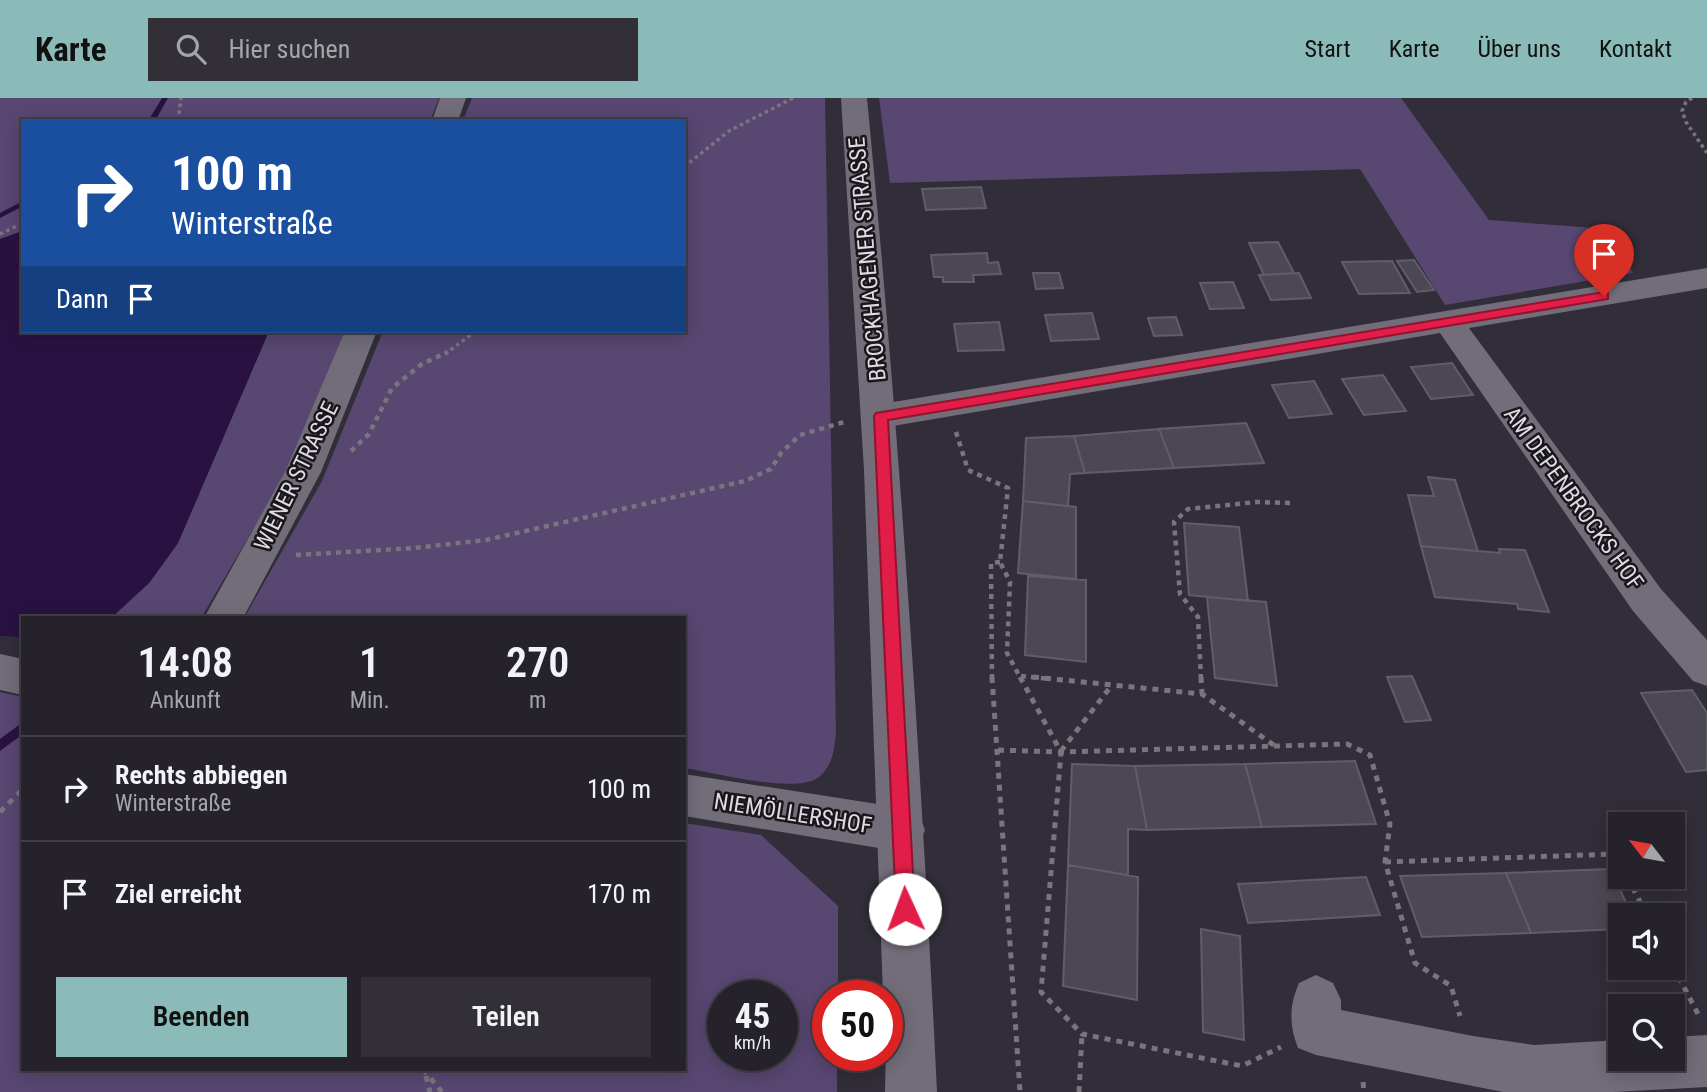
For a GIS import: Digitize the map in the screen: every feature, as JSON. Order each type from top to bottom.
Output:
[{"type":"street","points":[[446,119],[453,98]]},
{"type":"street","name":"BROCKHAGENER STRASSE","points":[[854,98],[881,416],[903,830],[911,1092]]},
{"type":"street","points":[[881,416],[1707,278]]},
{"type":"street","name":"AM DEPENBROCKS HOF","points":[[1448,322],[1647,600],[1707,668]]},
{"type":"street","name":"WIENER STRASSE","points":[[224,616],[303,472],[360,333]]},
{"type":"street","points":[[0,672],[21,677]]},
{"type":"street","name":"NIEMÖLLERSHOF","points":[[686,795],[903,830]]},
{"type":"street","points":[[1317,1015],[1473,1062],[1534,1071],[1704,1041]]},
{"type":"path","points":[[178,119],[181,98]]},
{"type":"path","points":[[686,165],[729,131],[793,98]]},
{"type":"path","points":[[1692,98],[1686,102],[1682,111],[1686,122],[1707,153]]},
{"type":"path","points":[[0,234],[21,224]]},
{"type":"path","points":[[303,472],[345,457],[369,434],[393,388],[422,364],[447,353],[473,333]]},
{"type":"path","points":[[948,405],[968,470],[1008,488],[1000,562],[1010,582],[1007,653],[1061,752]]},
{"type":"path","points":[[254,562],[306,554],[414,548],[486,540],[745,481],[771,469],[781,453],[800,435],[844,422],[881,416]]},
{"type":"path","points":[[1202,694],[1198,617],[1180,594],[1174,522],[1188,509],[1256,502],[1293,502]]},
{"type":"path","points":[[1000,562],[991,563],[990,651],[1020,1092]]},
{"type":"path","points":[[1020,676],[1202,694],[1275,747]]},
{"type":"path","points":[[1112,685],[1061,752],[1041,992],[1082,1034],[1242,1066],[1317,1015]]},
{"type":"path","points":[[998,750],[1061,752],[1346,744],[1370,755],[1390,824],[1385,862],[1415,963],[1451,986],[1473,1062]]},
{"type":"path","points":[[0,812],[21,791]]},
{"type":"path","points":[[1385,862],[1608,854]]},
{"type":"path","points":[[1679,980],[1704,1041]]},
{"type":"path","points":[[1079,1092],[1082,1034]]},
{"type":"path","points":[[424,1071],[430,1092]]},
{"type":"path","points":[[424,1071],[442,1092]]},
{"type":"shaded area","points":[[0,98],[439,98],[431,119],[21,119],[21,232],[0,239]]},
{"type":"shaded area","points":[[472,98],[825,98],[836,733],[830,762],[819,777],[808,782],[774,783],[686,768],[686,616],[245,616],[322,481],[382,333],[686,333],[686,119],[464,119]]},
{"type":"shaded area","points":[[879,98],[1401,98],[1489,220],[1608,229],[1633,273],[1445,305],[1360,169],[890,183]]},
{"type":"shaded area","points":[[21,232],[21,333],[268,333],[178,543],[149,583],[113,616],[21,616],[21,637],[0,636],[0,239]]},
{"type":"shaded area","points":[[268,333],[345,333],[286,473],[202,616],[113,616],[149,583],[178,543]]},
{"type":"shaded area","points":[[0,692],[21,697],[21,1071],[686,1071],[686,823],[761,835],[838,906],[838,980],[812,980],[812,1071],[837,1071],[837,1092],[0,1092]]},
{"type":"building","points":[[981,187],[986,208],[926,210],[922,189]]},
{"type":"building","points":[[1278,242],[1294,273],[1264,275],[1249,243]]},
{"type":"building","points":[[987,253],[988,263],[998,262],[1001,274],[973,275],[974,282],[943,282],[943,277],[934,277],[931,255]]},
{"type":"building","points":[[1414,260],[1434,290],[1417,292],[1397,261]]},
{"type":"building","points":[[1392,261],[1410,293],[1359,294],[1342,262]]},
{"type":"building","points":[[1033,273],[1059,273],[1063,288],[1036,289]]},
{"type":"building","points":[[1299,273],[1311,298],[1271,300],[1259,275]]},
{"type":"building","points":[[1233,282],[1244,308],[1210,309],[1200,283]]},
{"type":"building","points":[[1092,313],[1099,339],[1051,341],[1045,315]]},
{"type":"building","points":[[1176,317],[1182,335],[1154,336],[1148,318]]},
{"type":"building","points":[[999,322],[1004,350],[958,351],[954,324]]},
{"type":"building","points":[[1452,363],[1473,395],[1431,399],[1411,367]]},
{"type":"building","points":[[1383,375],[1406,411],[1364,415],[1342,379]]},
{"type":"building","points":[[1314,381],[1332,414],[1289,418],[1272,385]]},
{"type":"building","points":[[1246,423],[1264,463],[1174,468],[1159,429]]},
{"type":"building","points":[[1159,429],[1174,468],[1085,473],[1074,436]]},
{"type":"building","points":[[1074,436],[1085,473],[1070,474],[1068,506],[1023,501],[1026,438]]},
{"type":"building","points":[[1428,477],[1455,480],[1478,551],[1421,546],[1408,495],[1434,496]]},
{"type":"building","points":[[1023,501],[1076,507],[1076,579],[1018,573]]},
{"type":"building","points":[[1184,523],[1239,527],[1248,601],[1189,595]]},
{"type":"building","points":[[1421,546],[1500,553],[1499,549],[1525,550],[1549,612],[1518,609],[1517,604],[1435,597]]},
{"type":"building","points":[[1028,576],[1086,580],[1086,662],[1025,655]]},
{"type":"building","points":[[1207,597],[1266,602],[1277,686],[1215,678]]},
{"type":"building","points":[[1412,676],[1431,720],[1405,722],[1387,677]]},
{"type":"building","points":[[1692,690],[1707,713],[1707,770],[1686,772],[1641,693]]},
{"type":"building","points":[[1355,761],[1376,824],[1262,827],[1245,764]]},
{"type":"building","points":[[1072,764],[1135,766],[1147,830],[1128,829],[1128,875],[1068,865]]},
{"type":"building","points":[[1245,764],[1262,827],[1147,830],[1135,766]]},
{"type":"building","points":[[1068,865],[1138,877],[1137,1000],[1063,986]]},
{"type":"building","points":[[1608,869],[1608,889],[1620,889],[1626,903],[1608,903],[1608,930],[1531,933],[1506,873]]},
{"type":"building","points":[[1506,873],[1531,933],[1422,937],[1400,876]]},
{"type":"building","points":[[1366,877],[1380,915],[1248,923],[1238,884]]},
{"type":"building","points":[[1201,929],[1240,936],[1244,1040],[1203,1032]]},
{"type":"waterway","points":[[152,119],[165,98]]},
{"type":"waterway","points":[[0,216],[21,204]]},
{"type":"waterway","points":[[0,746],[21,729]]},
{"type":"route","points":[[905,909],[881,416],[1604,296]]}]
